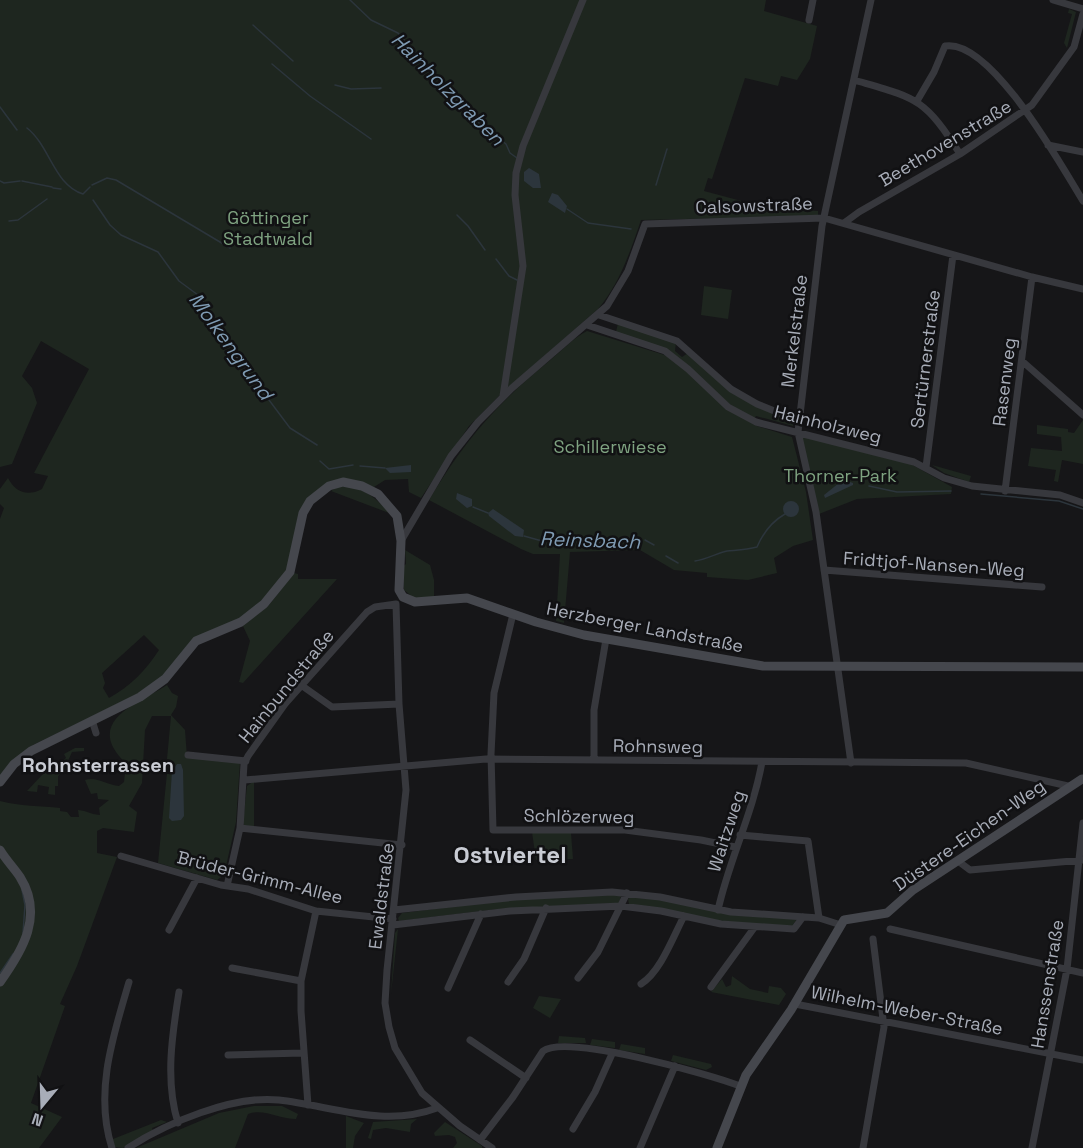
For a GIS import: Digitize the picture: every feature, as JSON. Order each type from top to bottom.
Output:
[{"type":"street","points":[[503,396],[523,266],[515,195],[516,172],[523,146],[583,0]]},
{"type":"street","points":[[809,20],[813,0]]},
{"type":"street","name":"Merkelstraße","points":[[851,763],[816,512],[798,432],[824,218],[871,0]]},
{"type":"street","points":[[1053,0],[1083,9]]},
{"type":"street","name":"Beethovenstraße","points":[[844,224],[859,212],[960,154],[1032,105],[1074,47],[1083,14]]},
{"type":"street","points":[[917,101],[934,72],[944,47],[951,45],[971,54],[993,70],[1025,111],[1083,201]]},
{"type":"street","points":[[1074,47],[1083,48]]},
{"type":"street","points":[[854,80],[902,94],[917,101],[938,120],[960,154]]},
{"type":"street","points":[[1048,145],[1083,152]]},
{"type":"street","name":"Calsowstraße","points":[[401,541],[412,519],[465,438],[503,396],[599,315],[626,275],[644,224],[824,218],[1032,277],[1083,289]]},
{"type":"street","name":"Sertürnerstraße","points":[[926,467],[953,255]]},
{"type":"street","name":"Rasenweg","points":[[1005,491],[1032,277]]},
{"type":"street","name":"Hainholzweg","points":[[599,315],[677,341],[731,389],[757,404],[799,421]]},
{"type":"street","name":"Hainholzweg","points":[[587,325],[665,351],[688,369],[728,407],[745,417],[926,467],[956,482],[1005,491],[1060,495],[1083,503]]},
{"type":"street","points":[[1022,362],[1083,415]]},
{"type":"street","points":[[0,782],[14,764],[31,751],[140,697],[165,679],[196,641],[241,622],[264,604],[290,572],[303,513],[310,501],[322,490],[343,482],[362,486],[386,500],[397,516],[401,541],[399,601]]},
{"type":"street","points":[[397,516],[412,519]]},
{"type":"street","name":"Fridtjof-Nansen-Weg","points":[[824,570],[1042,586]]},
{"type":"street","name":"Herzberger Landstraße","points":[[399,601],[467,598],[560,629],[753,665],[1083,667]]},
{"type":"street","name":"Hainbundstraße","points":[[227,886],[240,828],[246,761],[271,722],[367,612],[375,607],[399,601]]},
{"type":"street","name":"Ewaldstraße","points":[[399,601],[399,704],[406,790],[386,989],[388,1027],[395,1048],[412,1078],[437,1108],[492,1148]]},
{"type":"street","points":[[492,759],[494,693],[513,614]]},
{"type":"street","points":[[594,760],[594,710],[606,639]]},
{"type":"street","points":[[302,685],[332,707],[399,704]]},
{"type":"street","points":[[92,720],[96,733]]},
{"type":"street","points":[[188,755],[246,761]]},
{"type":"street","name":"Rohnsweg","points":[[245,780],[492,759],[966,763],[1068,786]]},
{"type":"street","name":"Schlözerweg","points":[[492,759],[493,830],[625,830],[735,847]]},
{"type":"street","name":"Waitzweg","points":[[718,910],[762,762]]},
{"type":"street","name":"Düstere-Eichen-Weg","points":[[841,925],[848,918],[889,912],[913,890],[1068,786],[1083,779]]},
{"type":"street","name":"Hanssenstraße","points":[[1032,1148],[1067,969],[1082,860],[1083,823]]},
{"type":"street","points":[[240,828],[402,845]]},
{"type":"street","points":[[740,835],[808,841],[819,918]]},
{"type":"street","points":[[0,850],[20,877],[31,909],[24,945],[0,982]]},
{"type":"street","name":"Brüder-Grimm-Allee","points":[[121,856],[227,886],[248,889],[316,911],[393,918],[546,908],[621,906],[754,928],[794,929],[803,917]]},
{"type":"street","points":[[958,861],[970,870],[1082,860]]},
{"type":"street","points":[[169,930],[197,878]]},
{"type":"street","points":[[578,978],[598,952],[627,893]]},
{"type":"street","name":"Brüder-Grimm-Allee","points":[[393,918],[516,897],[627,893],[763,916],[819,918],[841,925]]},
{"type":"street","points":[[508,982],[524,958],[546,908]]},
{"type":"street","points":[[308,1105],[303,1053],[301,981],[316,911]]},
{"type":"street","points":[[448,988],[481,914]]},
{"type":"street","points":[[641,984],[648,980],[684,916]]},
{"type":"street","points":[[717,1148],[740,1086],[795,1004],[841,925]]},
{"type":"street","points":[[711,987],[754,928]]},
{"type":"street","points":[[890,929],[1083,973]]},
{"type":"street","points":[[863,1148],[883,1021],[873,939]]},
{"type":"street","points":[[232,968],[301,981]]},
{"type":"street","points":[[111,1148],[105,1125],[105,1092],[114,1031],[129,982]]},
{"type":"street","points":[[178,1123],[172,1105],[170,1083],[179,992]]},
{"type":"street","name":"Wilhelm-Weber-Straße","points":[[795,1004],[1083,1060]]},
{"type":"street","points":[[470,1040],[526,1078]]},
{"type":"street","points":[[480,1140],[543,1051],[549,1047],[612,1054],[675,1066],[740,1086]]},
{"type":"street","points":[[228,1055],[303,1053]]},
{"type":"street","points":[[573,1130],[595,1092],[612,1054]]},
{"type":"street","points":[[640,1148],[675,1066]]},
{"type":"street","points":[[128,1148],[178,1123],[218,1108],[255,1100],[308,1105],[382,1118],[418,1115],[437,1108]]},
{"type":"green space","name":"Göttinger Stadtwald","points":[[0,0],[766,0],[764,11],[817,26],[810,59],[797,80],[781,76],[778,86],[745,78],[712,179],[708,178],[704,191],[764,207],[818,211],[818,216],[641,220],[618,278],[606,299],[598,309],[501,394],[469,426],[421,498],[409,492],[408,479],[385,480],[374,487],[350,480],[308,499],[287,572],[275,589],[245,617],[198,637],[165,677],[138,694],[33,745],[0,776],[0,519],[4,508],[0,504],[0,489],[8,478],[14,487],[22,492],[31,493],[42,489],[48,476],[34,473],[89,369],[41,341],[22,376],[32,388],[37,403],[12,464],[0,467]],"holes":[[[144,635],[159,650],[137,677],[109,698],[103,688],[105,683],[102,673]]]},
{"type":"green space","points":[[1069,9],[1076,12],[1067,48],[1064,43],[1072,14],[1068,13]]},
{"type":"green space","points":[[704,286],[732,290],[728,319],[701,315]]},
{"type":"green space","points":[[618,323],[676,342],[675,351],[682,357],[688,353],[716,379],[794,421],[793,426],[756,416],[754,419],[729,404],[680,359],[616,332]]},
{"type":"green space","name":"Schillerwiese","points":[[587,331],[671,357],[727,408],[757,426],[792,437],[806,492],[813,540],[793,546],[774,558],[777,573],[748,580],[707,577],[707,573],[674,570],[640,550],[570,552],[564,623],[556,621],[560,554],[533,554],[429,500],[468,442],[496,409],[567,345]]},
{"type":"green space","points":[[1083,420],[1083,464],[1062,460],[1058,482],[1054,481],[1056,470],[1028,466],[1031,448],[1062,451],[1061,437],[1037,434],[1037,425],[1068,429],[1068,432],[1074,433]]},
{"type":"green space","name":"Thorner-Park","points":[[804,437],[909,463],[952,487],[951,494],[857,499],[819,514],[802,439]]},
{"type":"green space","points":[[932,465],[971,476],[969,482],[944,473]]},
{"type":"green space","points":[[339,486],[361,490],[379,502],[389,513],[331,491]]},
{"type":"green space","points":[[405,550],[430,565],[434,580],[434,598],[414,598],[404,590],[402,567],[406,564]]},
{"type":"green space","points":[[294,573],[298,574],[298,579],[337,579],[243,683],[239,682],[250,641],[243,626],[269,605]]},
{"type":"green space","points":[[167,685],[172,693],[178,696],[176,707],[171,715],[185,730],[187,757],[240,762],[236,822],[224,875],[217,880],[158,863],[167,773],[172,761],[167,759],[171,716],[152,716],[145,730],[142,783],[129,806],[137,812],[134,832],[103,828],[97,831],[97,853],[117,857],[77,966],[60,1004],[65,1006],[31,1103],[62,1117],[39,1148],[0,1148],[0,801],[60,808],[60,811],[67,812],[71,817],[79,817],[78,810],[100,815],[99,808],[109,800],[98,799],[97,793],[91,794],[85,780],[93,779],[119,786],[124,782],[126,764],[112,745],[110,734],[112,725],[127,709]]},
{"type":"green space","points":[[75,748],[84,748],[84,751],[72,752],[68,761],[64,761],[65,771],[58,776],[55,795],[48,794],[49,787],[38,785],[37,792],[27,791],[42,775],[66,758],[64,754]]},
{"type":"green space","points":[[254,781],[254,828],[244,825],[243,822],[247,786]]},
{"type":"green space","points":[[532,832],[571,833],[573,859],[536,860]]},
{"type":"green space","points":[[616,894],[621,896],[619,903],[498,909],[399,921],[398,918],[402,913],[514,899]]},
{"type":"green space","points":[[632,896],[733,915],[797,919],[792,926],[739,924],[629,904],[628,899]]},
{"type":"green space","points":[[398,929],[391,994],[395,933]]},
{"type":"green space","points":[[732,976],[750,989],[768,993],[769,986],[781,988],[786,994],[779,1005],[711,992],[722,979],[726,987],[731,985]]},
{"type":"green space","points":[[539,996],[561,999],[550,1018],[533,1008]]},
{"type":"green space","points":[[559,1036],[585,1038],[586,1043],[558,1043]]},
{"type":"green space","points":[[592,1039],[615,1042],[615,1048],[590,1045]]},
{"type":"green space","points":[[621,1044],[645,1048],[645,1054],[619,1050]]},
{"type":"green space","points":[[673,1055],[711,1064],[712,1067],[706,1070],[671,1061]]},
{"type":"green space","points":[[254,1106],[282,1106],[298,1114],[296,1119],[290,1119],[260,1112],[248,1114],[235,1148],[136,1148],[219,1113]]},
{"type":"green space","points":[[346,1116],[364,1123],[355,1136],[353,1148],[346,1148]]},
{"type":"green space","points":[[417,1119],[411,1124],[410,1132],[386,1128],[373,1130],[371,1139],[368,1138],[373,1122]]},
{"type":"green space","points":[[161,1120],[167,1122],[152,1128],[153,1131],[123,1148],[114,1147],[113,1139]]},
{"type":"green space","points":[[445,1122],[482,1148],[453,1148],[457,1143],[455,1137],[435,1136],[434,1133]]},
{"type":"shaded area","points":[[529,168],[539,174],[541,188],[533,188],[524,181],[524,172]]},
{"type":"shaded area","points":[[552,193],[558,195],[567,206],[565,213],[548,202]]},
{"type":"shaded area","points":[[411,465],[411,472],[390,473],[385,468]]},
{"type":"shaded area","points":[[847,481],[853,485],[825,498],[824,495],[839,483]]},
{"type":"shaded area","points":[[457,493],[472,499],[472,506],[467,508],[456,499]]},
{"type":"shaded area","points":[[791,501],[797,503],[799,509],[797,515],[791,517],[785,515],[783,509],[785,503]]},
{"type":"shaded area","points":[[493,509],[524,530],[523,537],[515,536],[489,516],[488,513]]},
{"type":"shaded area","points":[[177,764],[181,764],[183,770],[184,816],[181,820],[172,821],[169,818],[172,771]]},
{"type":"waterway","name":"Hainholzgraben","points":[[350,0],[371,20],[398,33],[475,120],[506,144],[510,153],[517,158]]},
{"type":"waterway","points":[[253,25],[293,61]]},
{"type":"waterway","points":[[272,64],[310,96],[371,139]]},
{"type":"waterway","points":[[335,85],[351,89],[381,88]]},
{"type":"waterway","points":[[0,107],[17,130]]},
{"type":"waterway","points":[[27,128],[35,136],[65,182],[83,194],[90,187]]},
{"type":"waterway","points":[[656,185],[667,149]]},
{"type":"waterway","points":[[92,185],[107,178],[116,180],[230,248]]},
{"type":"waterway","name":"Molkengrund","points":[[0,181],[4,183],[20,181]]},
{"type":"waterway","name":"Molkengrund","points":[[22,181],[52,187]]},
{"type":"waterway","name":"Molkengrund","points":[[53,188],[61,189]]},
{"type":"waterway","points":[[9,221],[18,220],[47,199]]},
{"type":"waterway","name":"Molkengrund","points":[[93,200],[110,225],[121,235],[158,252],[179,281],[198,295],[209,310],[218,332],[290,428],[317,445]]},
{"type":"waterway","name":"Hainholzgraben","points":[[567,209],[588,223],[631,229]]},
{"type":"waterway","points":[[457,215],[485,250]]},
{"type":"waterway","points":[[496,259],[509,276],[517,280]]},
{"type":"waterway","name":"Reinsbach","points":[[320,461],[329,469],[353,465]]},
{"type":"waterway","name":"Reinsbach","points":[[360,466],[385,468]]},
{"type":"waterway","name":"Reinsbach","points":[[869,486],[897,492],[951,491]]},
{"type":"waterway","name":"Reinsbach","points":[[981,494],[1059,501],[1083,509]]},
{"type":"waterway","name":"Reinsbach","points":[[473,507],[488,513]]},
{"type":"waterway","name":"Reinsbach","points":[[695,561],[727,551],[757,547],[768,528],[785,514]]},
{"type":"waterway","name":"Reinsbach","points":[[524,536],[542,541],[570,541]]},
{"type":"waterway","name":"Reinsbach","points":[[622,539],[635,538]]},
{"type":"waterway","name":"Reinsbach","points":[[645,540],[654,545]]},
{"type":"waterway","name":"Reinsbach","points":[[592,543],[614,542]]},
{"type":"waterway","name":"Reinsbach","points":[[666,556],[678,563]]},
{"type":"waterway","points":[[22,890],[25,905],[23,933]]},
{"type":"waterway","points":[[0,973],[13,954]]},
{"type":"district","name":"Rohnsterrassen","points":[[98,765]]},
{"type":"district","name":"Ostviertel","points":[[510,854]]}]
